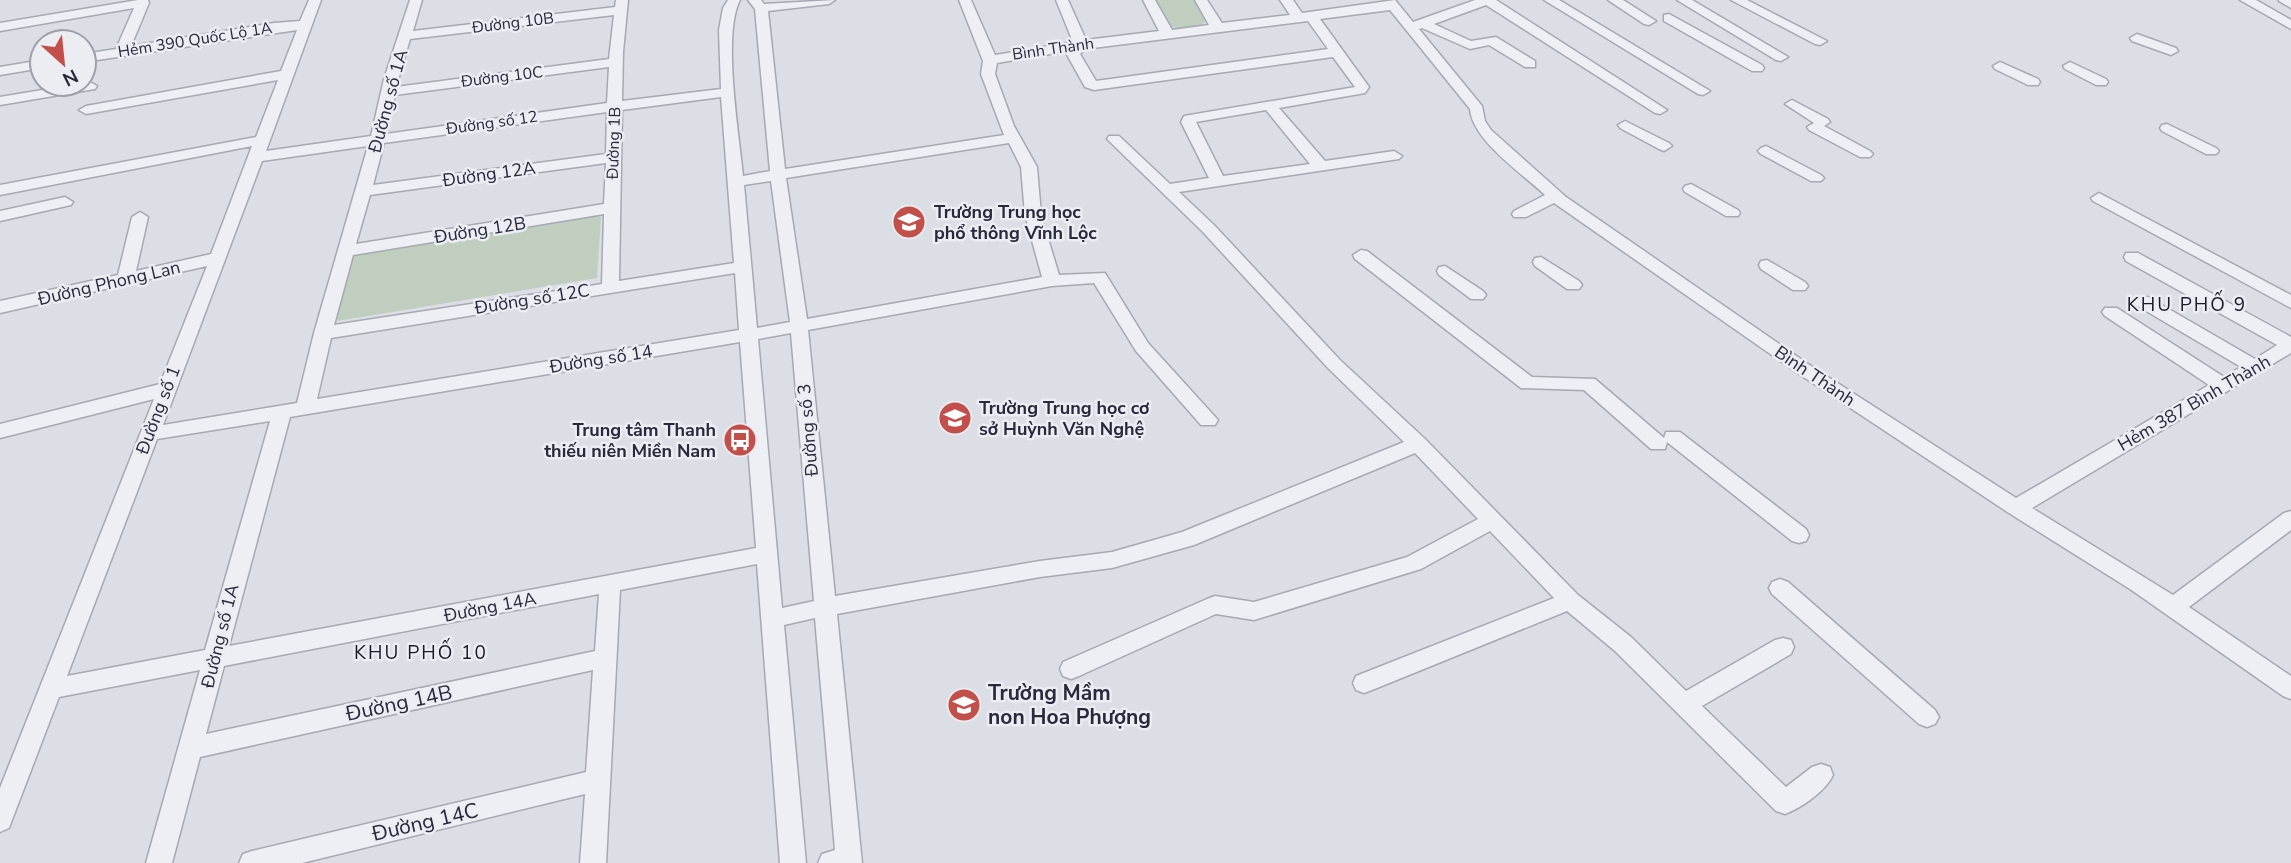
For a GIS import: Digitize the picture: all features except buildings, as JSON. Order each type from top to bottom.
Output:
[{"type":"street","name":"Đường số 1","points":[[0,820],[315,0]]},
{"type":"street","name":"Đường số 1A","points":[[306,406],[323,333],[379,138],[390,85],[416,0]]},
{"type":"street","points":[[734,0],[729,6],[726,30],[728,92],[738,181],[742,267],[793,863]]},
{"type":"street","points":[[758,4],[829,0]]},
{"type":"street","points":[[965,0],[990,61]]},
{"type":"street","points":[[1062,0],[1081,45],[1073,53],[1090,84],[1100,87],[1336,52]]},
{"type":"street","points":[[1149,0],[1167,33]]},
{"type":"street","points":[[1201,0],[1217,27]]},
{"type":"street","points":[[1218,181],[1188,122],[1189,119],[1360,90],[1362,87],[1336,52],[1286,0]]},
{"type":"street","points":[[1416,25],[1487,0],[1660,110]]},
{"type":"street","points":[[1550,0],[1703,91]]},
{"type":"street","points":[[1614,0],[1649,21]]},
{"type":"street","points":[[1683,0],[1781,57]]},
{"type":"street","points":[[1737,0],[1820,41]]},
{"type":"street","points":[[2246,0],[2291,25]]},
{"type":"street","points":[[0,27],[144,1]]},
{"type":"street","points":[[122,51],[144,1]]},
{"type":"street","name":"Bình Thành","points":[[1052,281],[1033,215],[1029,167],[988,74],[990,61],[1010,55],[1304,17],[1390,3],[1416,25],[1477,109],[1478,121],[1486,133],[1555,196],[1805,370],[2015,508],[2174,607],[2291,689]]},
{"type":"street","name":"Đường số 3","points":[[758,4],[799,326],[825,607],[843,861]]},
{"type":"street","name":"Đường 10B","points":[[405,36],[621,5]]},
{"type":"street","name":"Đường 1B","points":[[610,286],[621,5]]},
{"type":"street","points":[[1669,18],[1757,68]]},
{"type":"street","name":"Hẻm 390 Quốc Lộ 1A","points":[[98,55],[274,27],[306,25]]},
{"type":"street","points":[[1416,25],[1470,45],[1491,40],[1530,64]]},
{"type":"street","points":[[2137,38],[2171,51]]},
{"type":"street","name":"Đường 10C","points":[[390,85],[617,57]]},
{"type":"street","points":[[0,71],[28,66]]},
{"type":"street","points":[[2000,66],[2033,82]]},
{"type":"street","points":[[2070,66],[2101,82]]},
{"type":"street","points":[[86,110],[193,93],[287,74]]},
{"type":"street","name":"Đường số 12","points":[[0,190],[260,148],[379,138],[728,92]]},
{"type":"street","points":[[0,101],[28,96]]},
{"type":"street","points":[[1792,104],[1819,125],[1865,153]]},
{"type":"street","points":[[1270,106],[1321,167]]},
{"type":"street","points":[[1625,125],[1664,146]]},
{"type":"street","points":[[2167,128],[2211,151]]},
{"type":"street","points":[[738,181],[1014,138]]},
{"type":"street","points":[[1114,139],[1251,273],[1334,364],[1418,444],[1570,601],[1623,644],[1786,803],[1821,775]]},
{"type":"street","points":[[196,161],[260,148]]},
{"type":"street","points":[[1766,151],[1816,178]]},
{"type":"street","points":[[1166,189],[1394,156]]},
{"type":"street","name":"Đường 12A","points":[[364,191],[614,157]]},
{"type":"street","points":[[31,210],[37,183]]},
{"type":"street","points":[[1691,189],[1732,214]]},
{"type":"street","points":[[1520,214],[1555,196]]},
{"type":"street","points":[[2099,198],[2291,302]]},
{"type":"street","points":[[0,216],[65,202]]},
{"type":"street","name":"Đường 12B","points":[[347,251],[612,208]]},
{"type":"street","points":[[126,279],[140,217]]},
{"type":"street","points":[[1361,256],[1528,383],[1588,384],[1799,535]]},
{"type":"street","name":"Hẻm 387 Bình Thành","points":[[2015,508],[2288,347],[2287,343],[2132,257]]},
{"type":"street","name":"Đường Phong Lan","points":[[0,307],[218,258]]},
{"type":"street","points":[[1541,262],[1573,285]]},
{"type":"street","points":[[1767,265],[1799,286]]},
{"type":"street","name":"Đường số 12C","points":[[323,333],[742,267]]},
{"type":"street","points":[[1445,271],[1476,295]]},
{"type":"street","name":"Đường số 14","points":[[149,434],[748,335],[1052,281],[1099,277],[1143,349],[1208,420]]},
{"type":"street","points":[[2143,301],[2255,367]]},
{"type":"street","points":[[2111,312],[2223,385]]},
{"type":"street","points":[[0,430],[166,389]]},
{"type":"street","name":"Đường số 1A","points":[[159,863],[193,748],[212,659],[284,410]]},
{"type":"street","points":[[772,619],[1040,569],[1112,560],[1188,539],[1418,444]]},
{"type":"street","points":[[2174,607],[2291,519]]},
{"type":"street","points":[[1071,669],[1215,605],[1254,611],[1414,563],[1493,520]]},
{"type":"street","name":"Đường 14A","points":[[50,689],[767,554]]},
{"type":"street","points":[[593,863],[610,584]]},
{"type":"street","points":[[1780,588],[1927,717]]},
{"type":"street","points":[[1364,684],[1570,601]]},
{"type":"street","points":[[1684,704],[1783,647]]},
{"type":"street","name":"Đường 14B","points":[[193,748],[606,658]]},
{"type":"street","name":"Đường 14C","points":[[252,863],[598,780]]},
{"type":"green space","points":[[1154,0],[1194,0],[1206,21],[1188,28],[1169,26]]},
{"type":"green space","points":[[595,215],[601,217],[597,278],[338,321],[351,256],[363,251]]},
{"type":"place","name":"Trường Trung học phổ thông Vĩnh Lộc","points":[[909,222]]},
{"type":"place","name":"Trường Trung học cơ sở Huỳnh Văn Nghệ","points":[[955,418]]},
{"type":"place","name":"Trung tâm Thanh thiếu niên Miền Nam","points":[[740,440]]},
{"type":"place","name":"Trường Mầm non Hoa Phượng","points":[[964,705]]},
{"type":"district","name":"KHU PHỐ 9","points":[[2187,305]]},
{"type":"district","name":"KHU PHỐ 10","points":[[421,653]]}]
